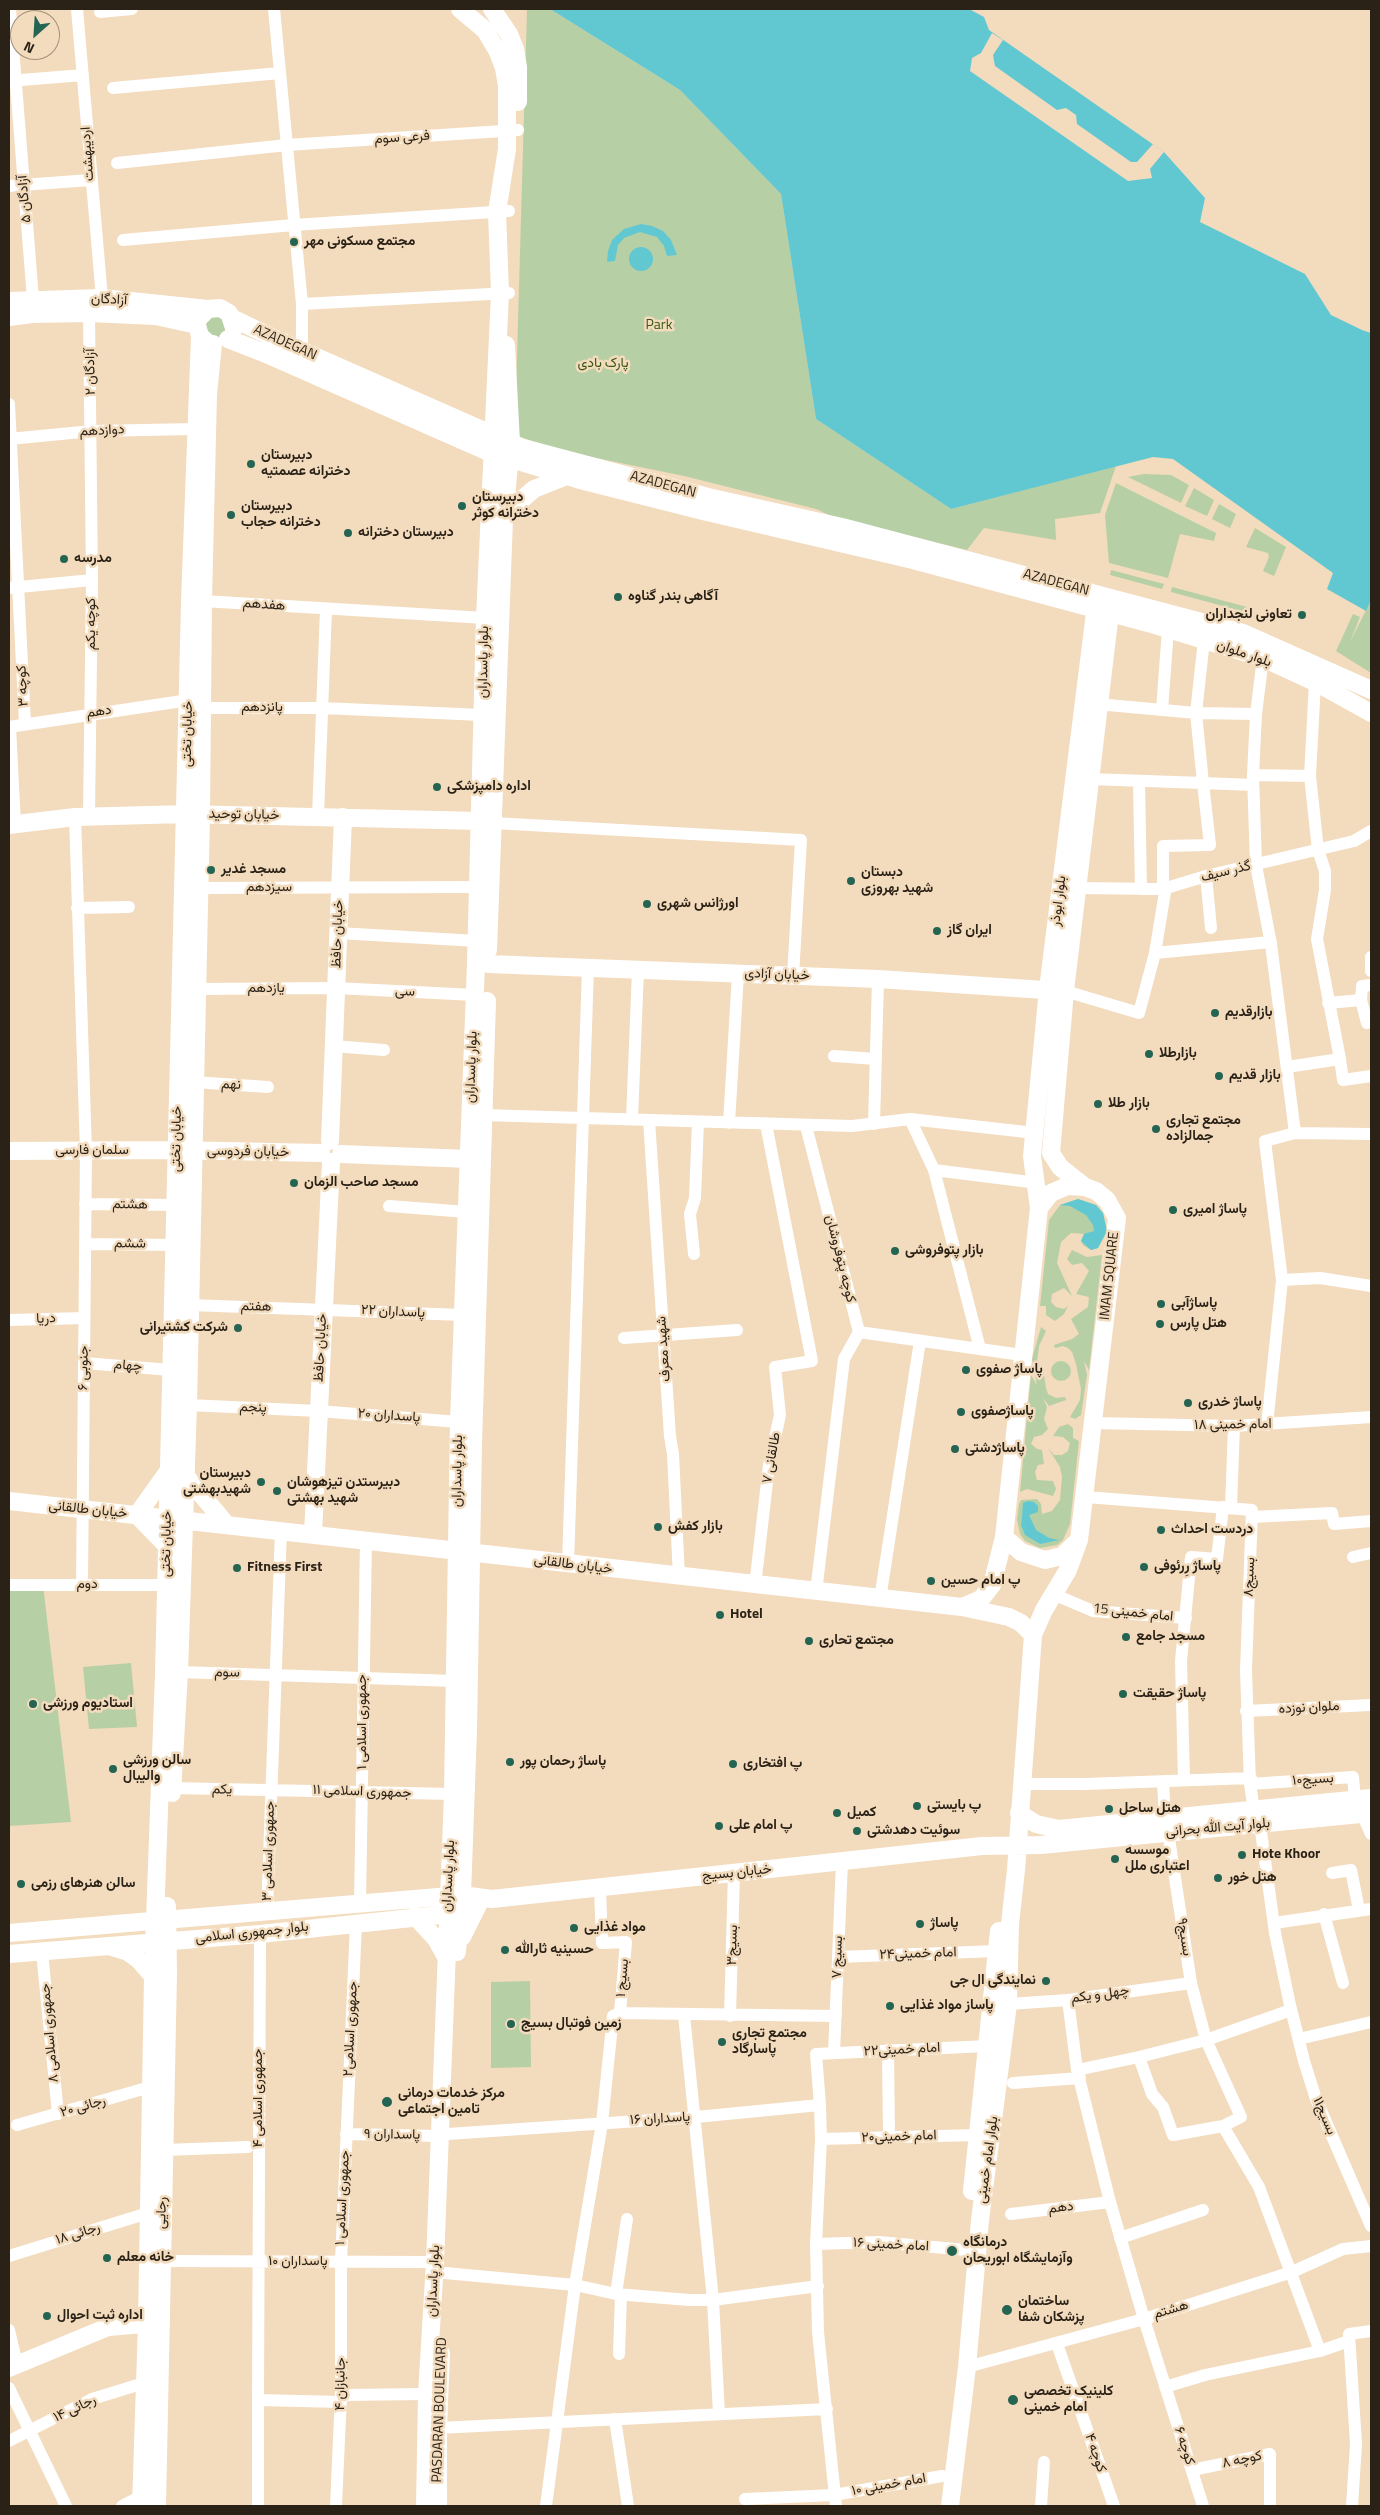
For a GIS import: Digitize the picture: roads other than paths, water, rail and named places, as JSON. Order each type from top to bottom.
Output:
[{"type":"main road","points":[[460,9],[485,30],[498,52],[507,86],[507,148],[503,212],[504,293]]},
{"type":"main road","points":[[492,9],[509,34],[518,67],[518,130],[503,212]]},
{"type":"main road","name":"بلوار پاسداران","points":[[455,1895],[452,1794],[456,1681],[465,1553],[459,1422],[469,1359],[463,1315],[478,887],[486,822],[494,595],[492,444],[504,293]]},
{"type":"main road","name":"بلوار پاسداران","points":[[425,2506],[427,2394],[440,2268],[443,2135],[455,1895],[469,1359],[483,1114],[488,964],[482,714],[485,618],[494,595],[511,451],[504,293]]},
{"type":"main road","name":"آزادگان","points":[[9,301],[102,298],[208,309],[220,308],[232,318]]},
{"type":"main road","points":[[208,309],[202,313],[210,336],[234,329],[232,318]]},
{"type":"main road","name":"آزادگان","points":[[9,317],[32,314],[89,313],[156,316],[210,336]]},
{"type":"main road","name":"AZADEGAN","points":[[232,318],[302,351],[432,407],[492,444]]},
{"type":"main road","name":"AZADEGAN","points":[[210,336],[264,353],[511,451],[567,476],[703,511],[1103,604]]},
{"type":"main road","name":"خیابان تختی","points":[[176,1474],[188,1405],[190,1305],[184,1150],[196,704],[195,429],[210,336]]},
{"type":"main road","name":"خیابان تختی","points":[[196,704],[203,601],[210,336]]},
{"type":"main road","name":"AZADEGAN","points":[[511,451],[842,527],[1103,604]]},
{"type":"main road","points":[[504,519],[518,502],[534,489],[567,476]]},
{"type":"main road","name":"بلوار ملوان","points":[[1103,604],[1168,629],[1263,658],[1315,682],[1371,713]]},
{"type":"main road","name":"بلوار ملوان","points":[[1103,604],[1257,638],[1371,690]]},
{"type":"main road","name":"بلوار ابوذر","points":[[1051,1153],[1065,991],[1097,704],[1103,604]]},
{"type":"main road","name":"بلوار ابوذر","points":[[1040,1208],[1038,1183],[1032,1156],[1048,989],[1103,604]]},
{"type":"main road","name":"خیابان تختی","points":[[162,1896],[172,1788],[179,1672],[175,1519],[176,1474],[171,1370],[175,1205],[194,1082],[199,888],[194,814]]},
{"type":"main road","name":"خیابان توحید","points":[[12,825],[82,817],[194,814],[486,822]]},
{"type":"main road","name":"خیابان حافظ","points":[[313,1534],[331,1153],[343,817]]},
{"type":"main road","name":"خیابان آزادی","points":[[488,964],[878,979],[1065,991]]},
{"type":"main road","name":"سلمان فارسی","points":[[9,1152],[184,1150]]},
{"type":"main road","name":"خیابان فردوسی","points":[[184,1150],[331,1153],[469,1159]]},
{"type":"main road","points":[[1032,1156],[1036,1160],[1043,1162],[1048,1159],[1051,1153]]},
{"type":"main road","points":[[1051,1153],[1060,1167],[1085,1187]]},
{"type":"main road","points":[[962,1608],[981,1599],[992,1585],[1004,1537],[1022,1354],[1040,1208],[1046,1198],[1060,1187],[1085,1187]]},
{"type":"main road","name":"IMAM SQUARE","points":[[1033,1635],[1052,1594],[1068,1570],[1079,1540],[1086,1497],[1117,1218],[1107,1200],[1096,1191],[1085,1187]]},
{"type":"main road","points":[[167,1546],[137,1515],[176,1474],[226,1524]]},
{"type":"main road","name":"خیابان طالقانی","points":[[9,1501],[281,1530],[680,1578],[962,1608],[1008,1617],[1021,1624],[1033,1635]]},
{"type":"main road","name":"خیابان تختی","points":[[161,1920],[167,1546],[175,1519]]},
{"type":"main road","points":[[1004,1537],[1021,1552],[1045,1560],[1062,1556],[1079,1540]]},
{"type":"main road","name":"بلوار امام خمینی","points":[[950,2506],[967,2366],[998,2024],[997,1951],[1011,1846],[1019,1813],[1033,1635]]},
{"type":"main road","name":"بلوار آیت الله بحرانی","points":[[982,1846],[1041,1845],[1102,1832],[1365,1806]]},
{"type":"main road","points":[[982,1846],[1006,1831],[1019,1813]]},
{"type":"main road","name":"بلوار آیت الله بحرانی","points":[[1019,1813],[1036,1824],[1059,1829],[1102,1832]]},
{"type":"main road","points":[[1016,1870],[1025,1853],[1041,1845]]},
{"type":"main road","name":"خیابان بسیج","points":[[485,1902],[600,1887],[982,1846]]},
{"type":"main road","name":"بلوار امام خمینی","points":[[939,2506],[988,2046],[1008,2004],[1010,1924],[1016,1870],[1011,1846]]},
{"type":"main road","name":"بلوار جمهوری اسلامی","points":[[9,1932],[455,1895],[485,1902]]},
{"type":"main road","points":[[133,1923],[148,1912],[162,1896],[186,1918]]},
{"type":"main road","points":[[415,1916],[452,1956],[465,1928],[485,1902]]},
{"type":"main road","name":"بلوار جمهوری اسلامی","points":[[9,1954],[260,1934],[454,1913],[485,1902]]},
{"type":"main road","name":"رجایی","points":[[141,2501],[144,2383],[161,2261],[164,2150],[160,1975],[161,1920]]},
{"type":"main road","points":[[112,1947],[134,1956],[160,1975],[175,1952],[187,1940]]},
{"type":"main road","name":"رجایی","points":[[157,2506],[153,2323],[148,2213],[150,2088],[160,1975]]},
{"type":"main road","name":"PASDARAN BOULEVARD","points":[[438,2506],[440,2268]]},
{"type":"main road","points":[[13,2366],[108,2327],[153,2323]]},
{"type":"street","name":"آزادگان ۵","points":[[10,9],[12,80],[24,185],[33,299]]},
{"type":"street","name":"اردیبهشت","points":[[78,9],[90,180],[102,298]]},
{"type":"street","points":[[100,12],[132,9]]},
{"type":"street","points":[[274,9],[302,304],[302,351]]},
{"type":"street","points":[[113,88],[280,73]]},
{"type":"street","points":[[12,80],[82,75]]},
{"type":"street","name":"فرعی سوم","points":[[117,162],[286,145],[518,130]]},
{"type":"street","points":[[9,186],[90,180]]},
{"type":"street","points":[[122,240],[294,225],[503,212]]},
{"type":"street","points":[[302,304],[504,293]]},
{"type":"street","name":"آزادگان ۲","points":[[89,313],[92,431]]},
{"type":"street","name":"کوچه ۳","points":[[9,404],[13,587],[25,724]]},
{"type":"street","name":"دوازدهم","points":[[10,438],[92,431],[195,429]]},
{"type":"street","name":"کوچه یکم","points":[[77,908],[82,817],[92,713],[92,431]]},
{"type":"street","points":[[13,587],[92,580]]},
{"type":"street","name":"هفدهم","points":[[203,601],[485,618]]},
{"type":"street","points":[[318,816],[326,609]]},
{"type":"street","points":[[1162,710],[1168,629]]},
{"type":"street","points":[[1065,991],[1139,1013],[1155,953],[1165,892],[1163,889],[1163,846],[1210,845],[1196,713],[1204,640]]},
{"type":"street","points":[[1263,658],[1256,714],[1253,780],[1256,864],[1270,942],[1295,1133]]},
{"type":"street","points":[[1315,682],[1310,776],[1318,850],[1325,871],[1325,890],[1317,939],[1343,1080],[1371,1076]]},
{"type":"street","name":"پانزدهم","points":[[196,704],[482,714]]},
{"type":"street","name":"دهم","points":[[9,727],[92,713],[196,704]]},
{"type":"street","points":[[1097,704],[1196,713],[1256,714]]},
{"type":"street","points":[[9,727],[12,825]]},
{"type":"street","points":[[1089,779],[1203,783],[1310,776]]},
{"type":"street","points":[[1139,782],[1141,889]]},
{"type":"street","points":[[486,822],[801,840],[793,976]]},
{"type":"street","name":"گذر سیف","points":[[1077,888],[1163,889],[1206,876],[1354,841],[1371,831]]},
{"type":"street","points":[[1206,876],[1211,928]]},
{"type":"street","name":"سیزدهم","points":[[199,888],[478,887]]},
{"type":"street","points":[[77,908],[129,907]]},
{"type":"street","name":"۶ جنوبی","points":[[77,908],[86,1151],[82,1585]]},
{"type":"street","points":[[338,934],[477,941]]},
{"type":"street","points":[[1155,953],[1270,942]]},
{"type":"street","points":[[1371,957],[1371,970]]},
{"type":"street","points":[[568,1564],[588,968]]},
{"type":"street","points":[[632,1119],[638,970]]},
{"type":"street","points":[[729,1123],[738,974]]},
{"type":"street","points":[[874,1124],[878,979]]},
{"type":"street","points":[[1371,985],[1362,986],[1361,1000],[1367,1023],[1371,1022]]},
{"type":"street","name":"یازدهم","points":[[196,989],[336,988]]},
{"type":"street","name":"سی","points":[[336,988],[475,995]]},
{"type":"street","points":[[1328,1003],[1361,1000]]},
{"type":"street","points":[[334,1046],[384,1050]]},
{"type":"street","points":[[834,1056],[876,1059]]},
{"type":"street","points":[[1287,1067],[1340,1059]]},
{"type":"street","name":"نهم","points":[[194,1082],[268,1087]]},
{"type":"street","points":[[483,1114],[806,1126],[852,1126],[910,1119],[1034,1133]]},
{"type":"street","points":[[910,1119],[934,1170],[980,1349]]},
{"type":"street","name":"شهید معرف","points":[[649,1120],[680,1578]]},
{"type":"street","points":[[694,1254],[690,1214],[695,1198],[698,1122]]},
{"type":"street","name":"طالقانی ۷","points":[[755,1586],[769,1465],[780,1416],[774,1367],[812,1361],[766,1124]]},
{"type":"street","name":"کوچه پتوفروشان","points":[[806,1126],[859,1332]]},
{"type":"street","points":[[1267,1425],[1282,1280],[1265,1141],[1295,1133],[1371,1134]]},
{"type":"street","points":[[934,1170],[1038,1183]]},
{"type":"street","name":"هشتم","points":[[85,1204],[175,1205]]},
{"type":"street","points":[[389,1206],[467,1212]]},
{"type":"street","name":"ششم","points":[[85,1244],[175,1245]]},
{"type":"street","points":[[1282,1280],[1320,1278],[1371,1286]]},
{"type":"street","name":"هفتم","points":[[190,1305],[323,1309]]},
{"type":"street","name":"پاسداران ۲۲","points":[[323,1309],[463,1315]]},
{"type":"street","name":"دریا","points":[[9,1320],[84,1318]]},
{"type":"street","points":[[624,1338],[737,1330]]},
{"type":"street","points":[[816,1592],[844,1359],[859,1332],[1022,1354]]},
{"type":"street","points":[[880,1599],[920,1341]]},
{"type":"street","name":"چهام","points":[[84,1363],[171,1370]]},
{"type":"street","name":"پنجم","points":[[188,1405],[318,1411]]},
{"type":"street","name":"پاسداران ۲۰","points":[[318,1411],[459,1422]]},
{"type":"street","name":"امام خمینی ۱۸","points":[[1094,1423],[1234,1426],[1371,1417]]},
{"type":"street","points":[[1184,1780],[1181,1661],[1191,1557],[1217,1559],[1227,1508],[1234,1426]]},
{"type":"street","points":[[1086,1497],[1252,1510],[1252,1517],[1332,1514],[1334,1524],[1371,1521]]},
{"type":"street","name":"بسیج۸","points":[[1252,1517],[1246,1711],[1251,1781],[1257,1817]]},
{"type":"street","points":[[272,1789],[281,1530]]},
{"type":"street","name":"جمهوری اسلامی ۱","points":[[360,1904],[366,1540]]},
{"type":"street","points":[[1352,1557],[1371,1553]]},
{"type":"street","name":"دوم","points":[[9,1585],[166,1585]]},
{"type":"street","name":"امام خمینی 15","points":[[1052,1594],[1093,1611],[1186,1618]]},
{"type":"street","name":"سوم","points":[[179,1672],[456,1681]]},
{"type":"street","name":"ملوان نوزده","points":[[1246,1711],[1371,1705]]},
{"type":"street","name":"بسیج۱۰","points":[[1251,1781],[1353,1777],[1365,1806]]},
{"type":"street","points":[[1022,1784],[1184,1780],[1251,1781]]},
{"type":"street","name":"بسیج۹","points":[[1163,1782],[1166,1826],[1192,1983],[1206,2040],[1241,2117],[1223,2126]]},
{"type":"street","name":"یکم","points":[[172,1788],[221,1790],[272,1789]]},
{"type":"street","name":"جمهوری اسلامی ۱۱","points":[[272,1789],[452,1794]]},
{"type":"street","name":"جمهوری اسلامی ۳","points":[[267,1912],[272,1789]]},
{"type":"street","points":[[1365,1806],[1371,1834]]},
{"type":"street","name":"بسیج۱۱","points":[[1257,1817],[1274,1923],[1298,2039],[1316,2099],[1371,2226]]},
{"type":"street","name":"بسیج ۷","points":[[834,2053],[842,1862]]},
{"type":"street","points":[[1274,1923],[1365,1909],[1350,1870],[1332,1873]]},
{"type":"street","name":"بسیج۳","points":[[730,2016],[734,1873]]},
{"type":"street","name":"بسیج ۱","points":[[600,1887],[602,1943],[626,1942],[620,2013],[836,2016]]},
{"type":"street","points":[[1324,1914],[1343,1983]]},
{"type":"street","name":"جمهوری اسلامی۲","points":[[346,2134],[356,1923]]},
{"type":"street","name":"جمهوری اسلامی ۴","points":[[258,2506],[260,1934]]},
{"type":"street","name":"امام خمینی۲۴","points":[[838,1957],[997,1951]]},
{"type":"street","name":"جمهوری اسلامی ۸","points":[[42,1952],[58,2114]]},
{"type":"street","name":"چهل و یکم","points":[[1008,2004],[1068,2000],[1192,1983]]},
{"type":"street","name":"کوچه ۶","points":[[1068,2000],[1078,2074],[1110,2202],[1144,2319],[1203,2506]]},
{"type":"street","points":[[1013,2083],[1078,2074],[1206,2040],[1290,2006]]},
{"type":"street","points":[[546,2506],[575,2285],[602,2123],[613,2016],[620,2013]]},
{"type":"street","points":[[684,2015],[696,2118],[713,2300],[719,2414]]},
{"type":"street","points":[[1298,2039],[1371,2022]]},
{"type":"street","name":"امام خمینی۲۲","points":[[820,2105],[816,2054],[988,2046]]},
{"type":"street","points":[[888,2050],[889,2137]]},
{"type":"street","points":[[1140,2057],[1152,2094],[1163,2107],[1173,2135],[1223,2126],[1259,2187],[1320,2350]]},
{"type":"street","name":"رجائی ۲۰","points":[[17,2125],[150,2088]]},
{"type":"street","points":[[820,2105],[821,2139],[816,2244],[818,2332],[835,2500]]},
{"type":"street","name":"پاسداران ۱۶","points":[[443,2135],[696,2118],[820,2105]]},
{"type":"street","name":"جمهوری اسلامی ۱","points":[[341,2262],[346,2134]]},
{"type":"street","name":"پاسداران ۹","points":[[346,2134],[443,2135]]},
{"type":"street","name":"امام خمینی۲۰","points":[[821,2139],[978,2135]]},
{"type":"street","points":[[164,2150],[248,2147]]},
{"type":"street","name":"دهم","points":[[1011,2214],[1110,2202]]},
{"type":"street","points":[[1120,2238],[1203,2210]]},
{"type":"street","name":"رجائی ۱۸","points":[[9,2256],[148,2213]]},
{"type":"street","points":[[619,2354],[619,2294],[627,2219]]},
{"type":"street","name":"امام خمینی ۱۶","points":[[816,2244],[879,2242],[966,2250]]},
{"type":"street","name":"هشتم","points":[[967,2366],[1057,2344],[1144,2319],[1292,2272],[1343,2249],[1371,2246]]},
{"type":"street","name":"پاسداران ۱۰","points":[[161,2261],[341,2262],[440,2268],[575,2285],[662,2300],[713,2300],[818,2286]]},
{"type":"street","name":"جانبازان ۴","points":[[336,2506],[341,2398],[341,2262]]},
{"type":"street","points":[[9,2330],[13,2366]]},
{"type":"street","points":[[1352,2506],[1356,2444],[1349,2334],[1371,2331]]},
{"type":"street","points":[[1165,2387],[1205,2375],[1320,2350],[1350,2341]]},
{"type":"street","name":"کوچه ۴","points":[[1057,2344],[1114,2506]]},
{"type":"street","name":"رجائی ۱۴","points":[[9,2441],[92,2399],[144,2383]]},
{"type":"street","points":[[9,2388],[28,2432],[66,2506]]},
{"type":"street","points":[[258,2400],[427,2394]]},
{"type":"street","points":[[438,2428],[826,2409]]},
{"type":"street","points":[[615,2420],[628,2506]]},
{"type":"street","name":"کوچه ۸","points":[[1192,2470],[1270,2454],[1270,2506]]},
{"type":"street","points":[[1041,2506],[1044,2462]]},
{"type":"street","name":"امام خمینی ۱۰","points":[[745,2499],[835,2500],[942,2476]]},
{"type":"street","points":[[122,2506],[141,2501]]},
{"type":"water","points":[[550,9],[969,9],[984,17],[989,30],[1164,152],[1205,198],[1200,222],[1305,274],[1331,315],[1371,333],[1371,600],[1366,611],[1327,589],[1333,573],[1173,459],[1153,457],[951,509],[816,419],[781,194],[680,90]]},
{"type":"water","points":[[641,224],[663,231],[671,240],[677,255],[667,256],[664,246],[657,237],[640,232],[624,238],[618,245],[615,261],[607,262],[612,240],[624,229]]},
{"type":"water","points":[[636,247],[646,247],[653,254],[653,264],[646,271],[636,271],[629,264],[629,254]]},
{"type":"water","points":[[1078,1199],[1096,1205],[1103,1213],[1107,1231],[1098,1248],[1091,1250],[1081,1241],[1084,1234],[1094,1231],[1093,1225],[1086,1215],[1070,1206],[1060,1205]]},
{"type":"water","points":[[1028,1501],[1034,1502],[1038,1506],[1038,1512],[1029,1515],[1036,1530],[1049,1538],[1059,1540],[1040,1544],[1025,1535],[1021,1525],[1023,1503]]},
{"type":"place","name":"مجتمع مسکونی مهر","points":[[294,242]]},
{"type":"place","name":"دبیرستان دخترانه عصمتیه","points":[[251,464]]},
{"type":"place","name":"دبیرستان دخترانه کوثر","points":[[462,506]]},
{"type":"place","name":"دبیرستان دخترانه حجاب","points":[[231,515]]},
{"type":"place","name":"دبیرستان دخترانه","points":[[348,533]]},
{"type":"place","name":"مدرسه","points":[[64,559]]},
{"type":"place","name":"آگاهی بندر گناوه","points":[[618,597]]},
{"type":"place","name":"تعاونی لنجداران","points":[[1302,615]]},
{"type":"place","name":"اداره دامپزشکی","points":[[437,787]]},
{"type":"place","name":"مسجد غدیر","points":[[211,870]]},
{"type":"place","name":"دبستان شهید بهروزی","points":[[851,881]]},
{"type":"place","name":"اورژانس شهری","points":[[647,904]]},
{"type":"place","name":"ایران گاز","points":[[937,931]]},
{"type":"place","name":"بازارقدیم","points":[[1215,1013]]},
{"type":"place","name":"بازارطلا","points":[[1149,1054]]},
{"type":"place","name":"بازار قدیم","points":[[1219,1076]]},
{"type":"place","name":"بازار طلا","points":[[1098,1104]]},
{"type":"place","name":"مجتمع تجاری جمالزاده","points":[[1156,1129]]},
{"type":"place","name":"مسجد صاحب الزمان","points":[[294,1183]]},
{"type":"place","name":"پاساژ امیری","points":[[1173,1210]]},
{"type":"place","name":"بازار پتوفروشی","points":[[895,1251]]},
{"type":"place","name":"پاساژآبی","points":[[1161,1304]]},
{"type":"place","name":"هتل پارس","points":[[1160,1324]]},
{"type":"place","name":"شرکت کشتیرانی","points":[[238,1328]]},
{"type":"place","name":"پاساژ صفوی","points":[[966,1370]]},
{"type":"place","name":"پاساژ خدری","points":[[1188,1403]]},
{"type":"place","name":"پاساژصفوی","points":[[961,1412]]},
{"type":"place","name":"پاساژدشتی","points":[[955,1449]]},
{"type":"place","name":"دبیرستان شهیدبهشتی","points":[[261,1482]]},
{"type":"place","name":"دبیرستدن تیزهوشان شهید بهشتی","points":[[277,1491]]},
{"type":"place","name":"بازار کفش","points":[[658,1527]]},
{"type":"place","name":"دردست احداث","points":[[1161,1530]]},
{"type":"place","name":"پاساژ رِرئوفی","points":[[1144,1567]]},
{"type":"place","name":"Fitness First","points":[[237,1568]]},
{"type":"place","name":"پ امام حسین","points":[[931,1581]]},
{"type":"place","name":"Hotel","points":[[720,1615]]},
{"type":"place","name":"مسجد جامع","points":[[1126,1637]]},
{"type":"place","name":"مجتمع تحاری","points":[[809,1641]]},
{"type":"place","name":"پاساژ حقیقت","points":[[1123,1694]]},
{"type":"place","name":"استادیوم ورزشی","points":[[33,1704]]},
{"type":"place","name":"پاساژ رحمان پور","points":[[510,1762]]},
{"type":"place","name":"پ افتخاری","points":[[733,1764]]},
{"type":"place","name":"سالن ورزشی والیبال","points":[[113,1769]]},
{"type":"place","name":"پ بایستی","points":[[917,1806]]},
{"type":"place","name":"هتل ساحل","points":[[1109,1809]]},
{"type":"place","name":"کمیل","points":[[837,1813]]},
{"type":"place","name":"پ امام علی","points":[[719,1826]]},
{"type":"place","name":"سوئیت دهدشتی","points":[[857,1831]]},
{"type":"place","name":"Hote Khoor","points":[[1242,1855]]},
{"type":"place","name":"موسسه اعتباری ملل","points":[[1115,1859]]},
{"type":"place","name":"هتل خور","points":[[1218,1878]]},
{"type":"place","name":"سالن هنرهای رزمی","points":[[21,1884]]},
{"type":"place","name":"پاساژ","points":[[920,1924]]},
{"type":"place","name":"مواد غذایی","points":[[574,1928]]},
{"type":"place","name":"حسینیه ثارالله","points":[[505,1950]]},
{"type":"place","name":"نمایندگی ال جی","points":[[1046,1981]]},
{"type":"place","name":"پاساز مواد غذایی","points":[[890,2006]]},
{"type":"place","name":"زمین فوتبال بسیج","points":[[511,2024]]},
{"type":"place","name":"مجتمع تجاری پاسارگاد","points":[[722,2042]]},
{"type":"place","name":"مرکز خدمات درمانی تامین اجتماعی","points":[[387,2102]]},
{"type":"place","name":"درمانگاه وآزمایشگاه ابوریحان","points":[[952,2251]]},
{"type":"place","name":"خانه معلم","points":[[107,2258]]},
{"type":"place","name":"ساختمان پزشکان شفا","points":[[1007,2310]]},
{"type":"place","name":"اداره ثبت احوال","points":[[47,2316]]},
{"type":"place","name":"کلینیک تخصصی امام خمینی","points":[[1013,2400]]},
{"type":"park label","name":"Park","points":[[659,326]]},
{"type":"park label","name":"پارک بادی","points":[[603,364]]}]
